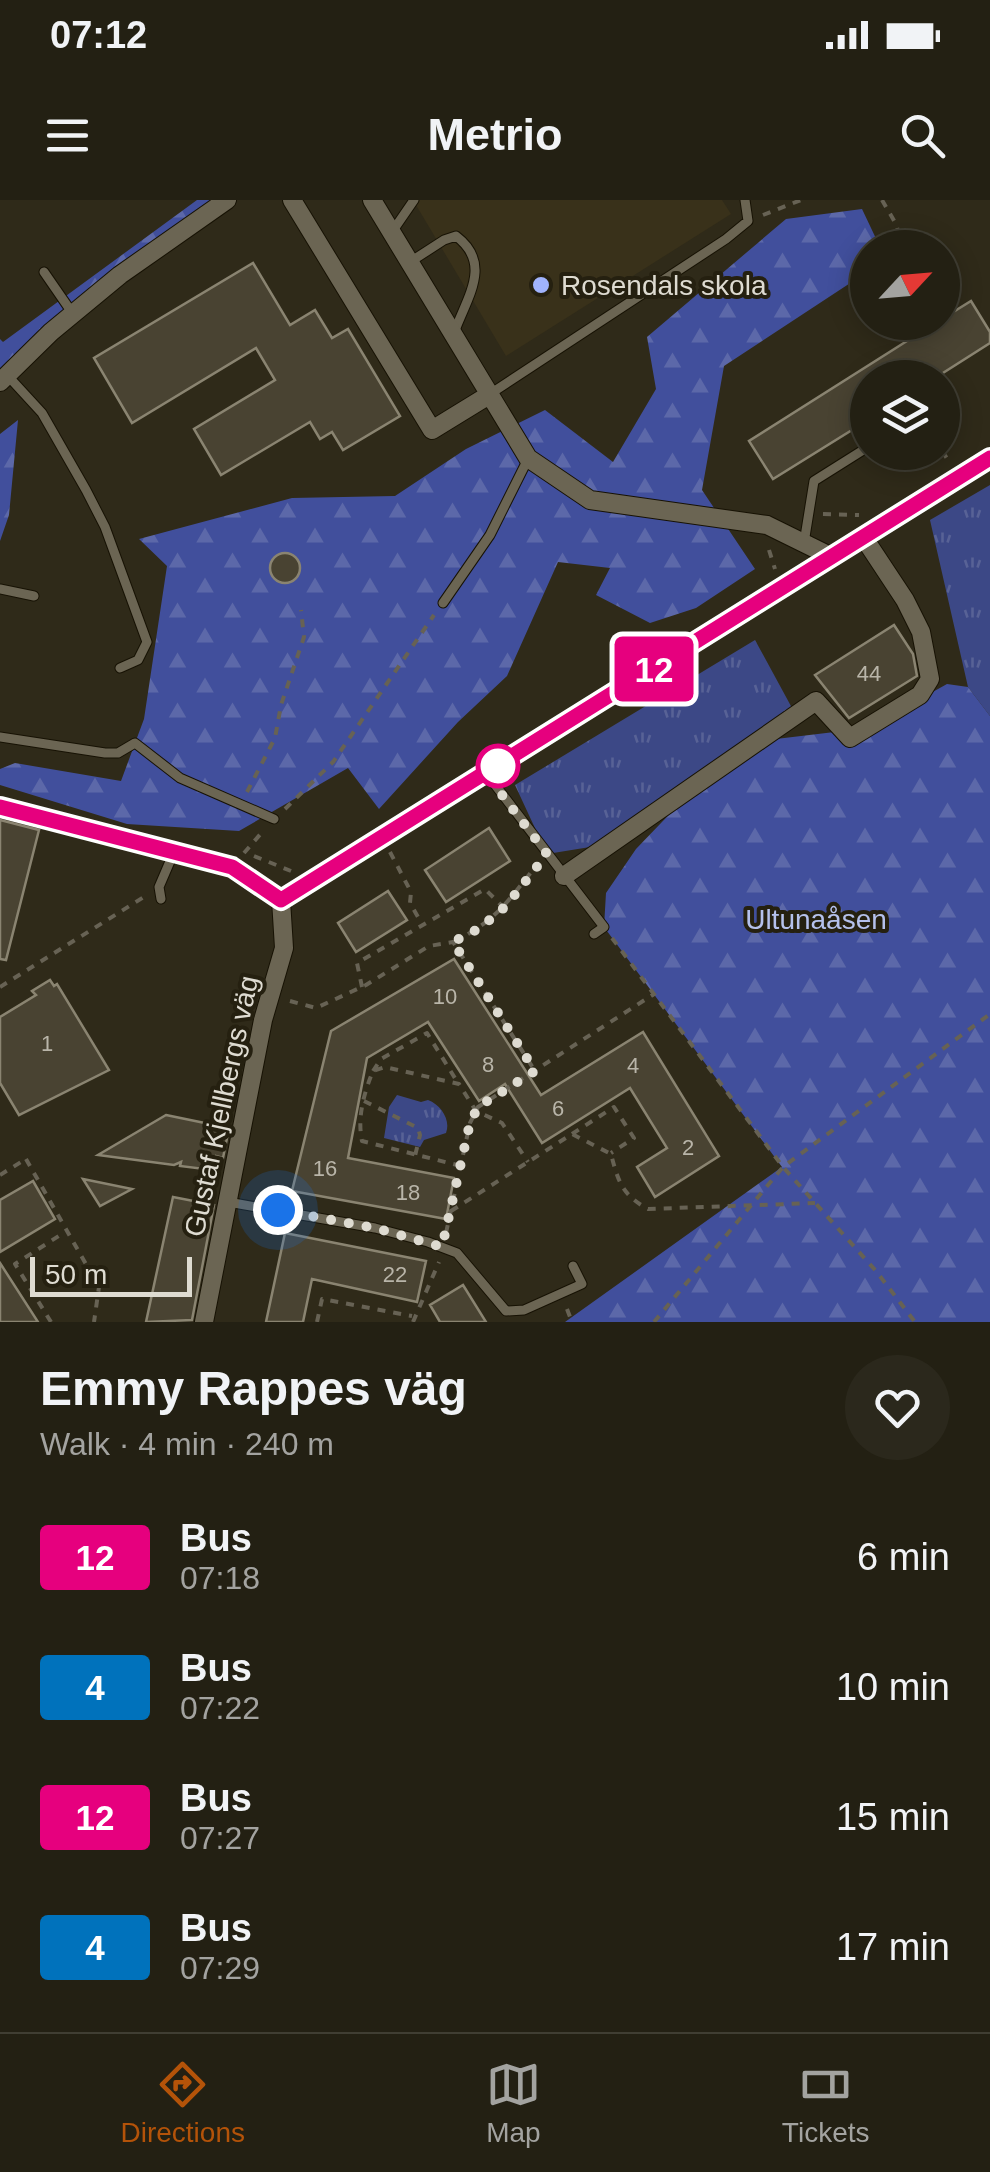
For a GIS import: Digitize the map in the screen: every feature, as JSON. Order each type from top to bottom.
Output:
[{"type":"street","points":[[292,200],[432,430],[489,395]]},
{"type":"street","points":[[372,200],[528,458],[590,500],[767,525],[832,556]]},
{"type":"street","points":[[4,379],[120,275],[222,202]]},
{"type":"street","points":[[0,807],[232,867],[281,900],[990,458]]},
{"type":"street","points":[[564,876],[816,701],[850,738],[920,695],[930,679],[921,632],[864,538]]},
{"type":"street","name":"Gustaf Kjellbergs väg","points":[[204,1322],[263,1020],[284,948],[281,900]]},
{"type":"lane","points":[[392,232],[414,200]]},
{"type":"lane","points":[[489,395],[726,239],[748,221],[745,200]]},
{"type":"lane","points":[[410,262],[456,236],[468,245],[477,261],[476,275],[454,335]]},
{"type":"lane","points":[[44,272],[73,314]]},
{"type":"lane","points":[[4,379],[42,413],[105,527],[146,642],[138,660],[120,668]]},
{"type":"lane","points":[[443,603],[490,535],[528,458]]},
{"type":"lane","points":[[804,543],[814,481],[850,458]]},
{"type":"lane","points":[[0,589],[34,596]]},
{"type":"lane","points":[[0,737],[105,753],[118,753],[134,743],[180,778],[274,819]]},
{"type":"lane","points":[[486,774],[564,876],[599,931]]},
{"type":"lane","points":[[161,899],[159,887],[174,852]]},
{"type":"lane","points":[[228,1202],[375,1228],[442,1247],[456,1254],[506,1311],[524,1310],[582,1284],[573,1266]]},
{"type":"path","points":[[748,221],[801,200]]},
{"type":"path","points":[[882,200],[898,230]]},
{"type":"path","points":[[232,867],[332,762],[443,603]]},
{"type":"path","points":[[241,806],[254,772],[275,738],[280,705],[304,637],[302,610]]},
{"type":"path","points":[[385,843],[411,892],[410,902],[422,925]]},
{"type":"path","points":[[272,994],[316,1008],[362,987],[429,946],[453,942],[480,928],[504,908],[547,854]]},
{"type":"path","points":[[0,986],[159,887]]},
{"type":"path","points":[[362,987],[357,963],[485,889],[504,908]]},
{"type":"path","points":[[599,931],[654,994],[782,1167],[817,1203],[915,1322]]},
{"type":"path","points":[[453,942],[535,1071]]},
{"type":"path","points":[[318,1322],[322,1299],[413,1319],[438,1266],[476,1111],[654,994]]},
{"type":"path","points":[[654,1322],[782,1167],[990,1014]]},
{"type":"path","points":[[461,1166],[362,1141],[359,1127],[364,1101],[381,1059],[427,1033],[476,1111],[502,1123],[528,1162]]},
{"type":"path","points":[[374,1071],[386,1066],[459,1084]]},
{"type":"path","points":[[364,1101],[418,1128],[415,1156]]},
{"type":"path","points":[[451,1211],[614,1107],[634,1138],[611,1154]]},
{"type":"path","points":[[572,1134],[611,1154],[620,1185],[630,1200],[648,1209],[817,1203]]},
{"type":"path","points":[[0,1175],[23,1160],[68,1230],[99,1286],[94,1322]]},
{"type":"path","points":[[50,1322],[15,1264],[68,1230]]},
{"type":"shaded area","name":"Rosendals skola","points":[[413,200],[722,200],[731,214],[506,356]]},
{"type":"green space","points":[[197,200],[227,200],[120,275],[0,383],[0,339],[3,342]]},
{"type":"green space","points":[[862,209],[872,230],[850,230],[850,283],[724,366],[702,490],[755,569],[696,608],[650,623],[596,595],[610,568],[558,562],[507,676],[458,722],[379,809],[348,768],[239,831],[127,824],[0,785],[0,769],[15,763],[121,781],[144,719],[167,566],[139,539],[292,498],[395,496],[466,449],[545,410],[613,462],[656,389],[647,337],[786,219]]},
{"type":"green space","points":[[18,420],[9,515],[0,541],[0,434]]},
{"type":"green space","points":[[990,485],[990,716],[968,687],[930,520]]},
{"type":"green space","points":[[755,640],[792,708],[590,847],[547,854],[515,785]]},
{"type":"green space","name":"Ultunaåsen","points":[[947,684],[968,687],[990,716],[990,1322],[565,1322],[782,1167],[604,927],[606,893],[636,849],[686,797],[776,739],[868,728]]},
{"type":"green space","points":[[397,1095],[437,1105],[446,1118],[446,1133],[424,1140],[420,1147],[384,1138],[389,1107]]},
{"type":"building","points":[[253,263],[290,325],[315,310],[332,338],[348,329],[400,416],[343,450],[332,432],[320,439],[310,422],[221,475],[194,429],[275,380],[256,348],[132,423],[94,358]]},
{"type":"building","points":[[971,301],[990,332],[990,343],[960,362],[877,360],[909,340],[960,340],[960,308]]},
{"type":"building","points":[[850,377],[850,431],[773,479],[749,441]]},
{"type":"building","points":[[285,553],[296,557],[300,568],[296,579],[285,583],[274,579],[270,568],[274,557]]},
{"type":"building","points":[[894,625],[913,654],[917,676],[849,718],[815,675]]},
{"type":"building","points":[[0,820],[39,830],[6,960],[0,959]]},
{"type":"building","points":[[489,828],[510,861],[446,902],[425,870]]},
{"type":"building","points":[[388,891],[407,920],[356,952],[338,923]]},
{"type":"building","points":[[454,959],[541,1095],[643,1032],[719,1156],[655,1197],[637,1167],[667,1148],[630,1088],[542,1143],[505,1084],[479,1101],[428,1022],[367,1058],[348,1158],[454,1178],[446,1219],[292,1191],[331,1031]]},
{"type":"building","points":[[50,980],[54,986],[57,984],[109,1070],[19,1115],[0,1083],[0,1017],[36,995],[32,991]]},
{"type":"building","points":[[166,1115],[229,1128],[223,1158],[216,1156],[212,1170],[180,1166],[181,1162],[174,1165],[98,1155]]},
{"type":"building","points":[[83,1179],[132,1189],[100,1206]]},
{"type":"building","points":[[33,1181],[55,1219],[0,1252],[0,1200]]},
{"type":"building","points":[[173,1197],[214,1205],[192,1320],[146,1322]]},
{"type":"building","points":[[285,1233],[426,1261],[417,1302],[312,1279],[303,1322],[266,1322]]},
{"type":"building","points":[[0,1263],[38,1322],[0,1322]]},
{"type":"building","points":[[463,1285],[486,1322],[440,1322],[430,1305]]},
{"type":"bus line","name":"12","points":[[0,807],[232,867],[281,900],[990,458]]},
{"type":"place","name":"Rosendals skola","points":[[541,285]]},
{"type":"route","points":[[278,1210],[375,1228],[442,1247],[470,1123],[478,1107],[535,1071],[453,942],[480,928],[506,906],[547,854],[486,774],[498,766]]}]
